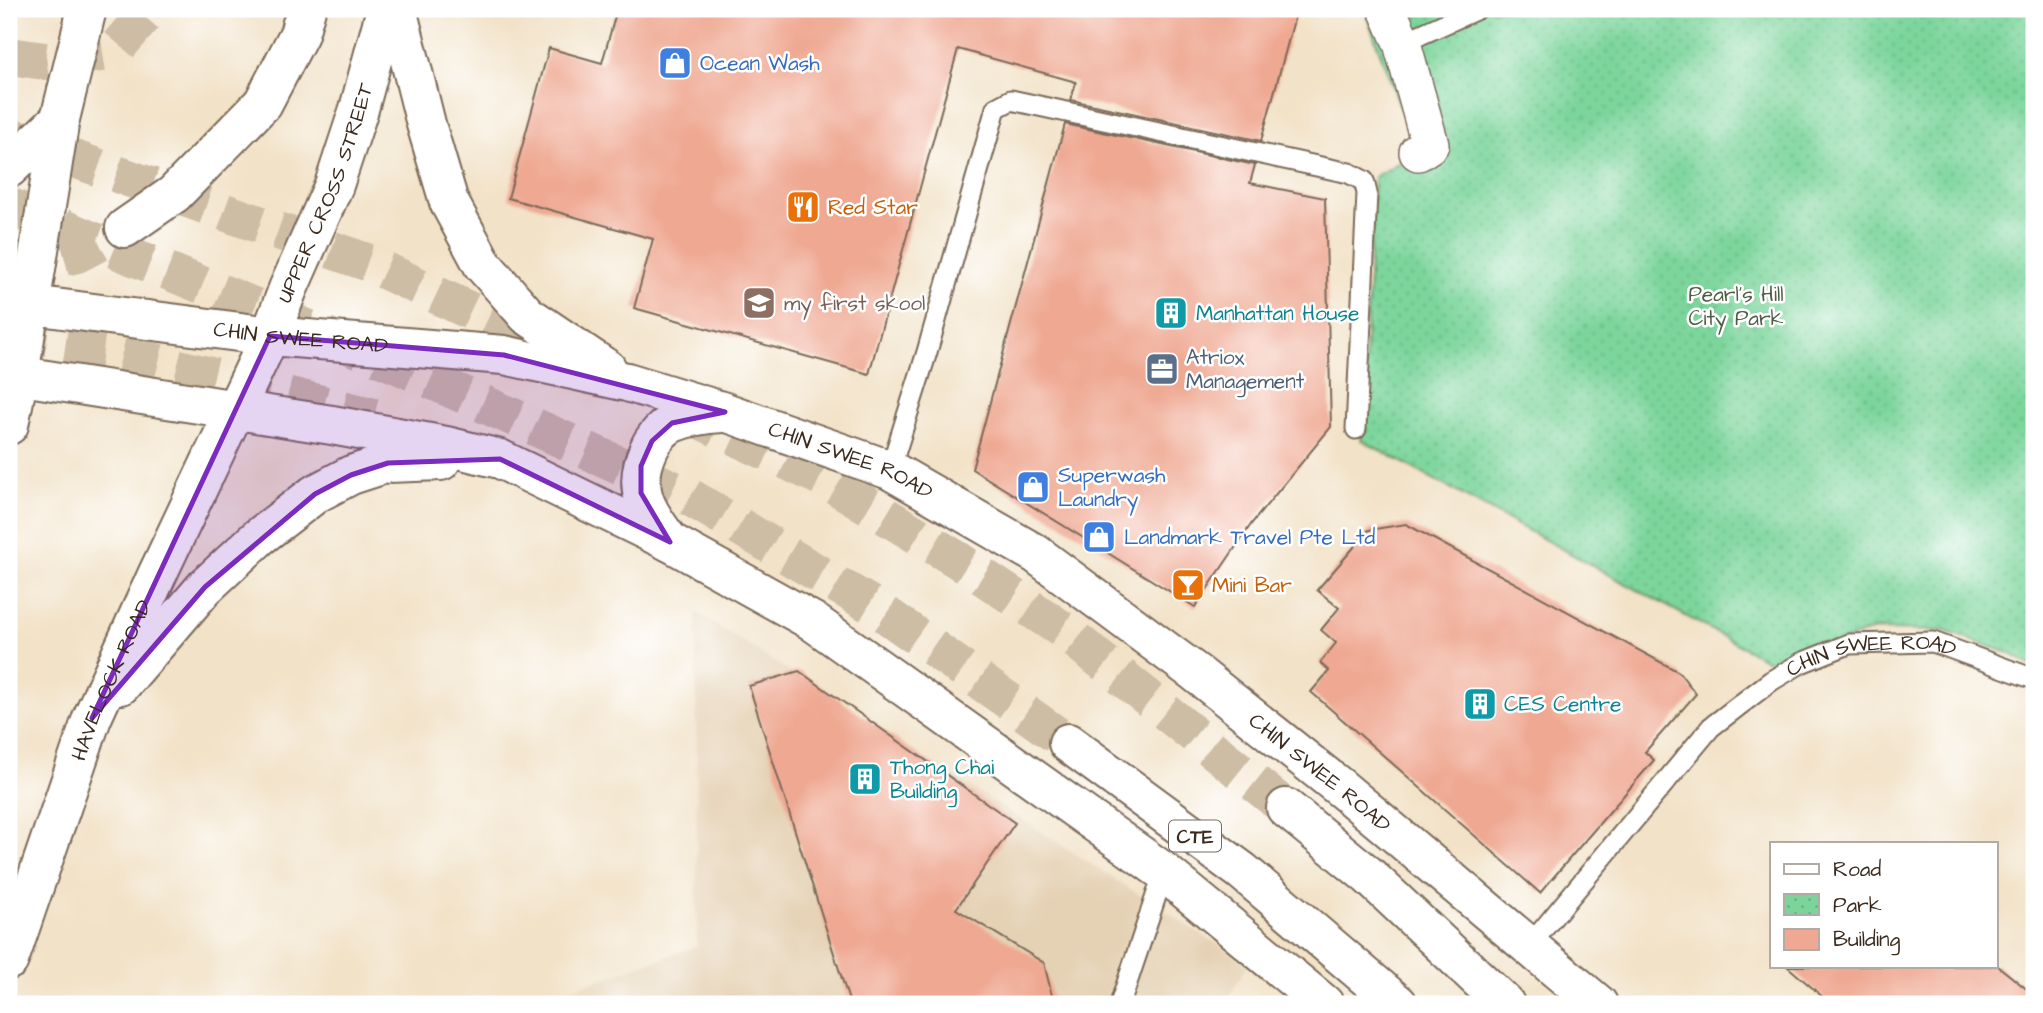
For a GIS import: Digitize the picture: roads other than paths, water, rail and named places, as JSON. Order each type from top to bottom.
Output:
[{"type":"main road","points":[[9,425],[19,303],[87,9]]},
{"type":"main road","points":[[125,228],[174,194],[264,103],[299,34],[306,9]]},
{"type":"main road","name":"UPPER CROSS STREET","points":[[236,410],[334,185],[359,109],[386,9]]},
{"type":"main road","points":[[397,9],[449,202],[483,265],[527,315],[627,382]]},
{"type":"main road","points":[[9,168],[60,120]]},
{"type":"main road","name":"CHIN SWEE ROAD","points":[[19,303],[270,336],[504,355],[627,382],[725,412],[890,470],[1047,562],[1196,673],[1342,789],[1598,1004]]},
{"type":"main road","points":[[14,374],[446,446],[500,459],[670,542],[812,621],[1164,872],[1324,1004]]},
{"type":"main road","name":"HAVELOCK ROAD","points":[[9,960],[92,718],[162,563],[236,410]]},
{"type":"main road","points":[[670,542],[652,519],[641,494],[641,466],[652,441],[672,423],[698,415],[725,412]]},
{"type":"main road","points":[[92,718],[205,587],[259,537],[315,494],[351,475],[388,463],[500,459]]},
{"type":"main road","name":"CTE","points":[[1068,743],[1242,871],[1398,1004]]},
{"type":"main road","points":[[1286,808],[1369,876],[1505,1004]]},
{"type":"street","points":[[1387,9],[1402,43],[1430,144],[1418,152]]},
{"type":"lane","points":[[1402,43],[1477,9]]},
{"type":"lane","points":[[890,470],[996,108],[1011,100],[1349,173],[1364,180],[1367,193],[1356,429]]},
{"type":"lane","name":"CHIN SWEE ROAD","points":[[1530,945],[1711,727],[1771,681],[1801,663],[1849,644],[1933,642],[2034,679]]},
{"type":"lane","points":[[1120,1004],[1164,872]]},
{"type":"tunnel","points":[[9,56],[45,61],[114,51],[150,9]]},
{"type":"tunnel","points":[[9,136],[369,263],[572,359]]},
{"type":"tunnel","points":[[9,206],[402,367],[688,496],[878,609],[1068,743]]},
{"type":"tunnel","points":[[9,271],[77,254],[111,236]]},
{"type":"tunnel","points":[[9,337],[119,353],[374,417]]},
{"type":"tunnel","points":[[683,412],[821,477],[958,560],[1063,630],[1286,808]]},
{"type":"place","name":"Ocean Wash","points":[[675,63]]},
{"type":"place","name":"Red Star","points":[[803,207]]},
{"type":"place","name":"my first skool","points":[[759,303]]},
{"type":"place","name":"Manhattan House","points":[[1171,313]]},
{"type":"place","name":"Atriox Management","points":[[1162,369]]},
{"type":"place","name":"Superwash Laundry","points":[[1033,487]]},
{"type":"place","name":"Landmark Travel Pte Ltd","points":[[1099,537]]},
{"type":"place","name":"Mini Bar","points":[[1188,585]]},
{"type":"place","name":"CES Centre","points":[[1480,704]]},
{"type":"place","name":"Thong Chai Building","points":[[865,779]]},
{"type":"park label","name":"Pearl's Hill City Park","points":[[1736,306]]}]
